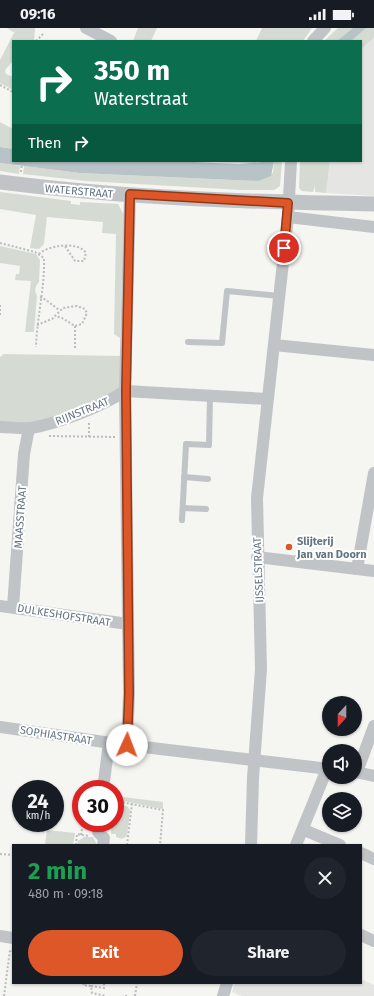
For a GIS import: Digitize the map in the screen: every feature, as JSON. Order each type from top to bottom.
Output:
[{"type":"street","points":[[86,28],[109,40]]},
{"type":"street","points":[[314,40],[325,28]]},
{"type":"street","name":"IJSSELSTRAAT","points":[[251,844],[253,778],[256,759],[261,669],[257,557],[257,498],[288,210],[291,162]]},
{"type":"street","name":"WATERSTRAAT","points":[[0,182],[53,189],[130,194],[288,210],[374,226]]},
{"type":"street","points":[[127,745],[128,624],[126,391],[130,194]]},
{"type":"street","name":"WATERSTRAAT","points":[[288,210],[374,204]]},
{"type":"street","points":[[274,345],[374,355]]},
{"type":"street","points":[[126,391],[210,397],[267,399]]},
{"type":"street","name":"RIJNSTRAAT","points":[[0,427],[29,432],[115,398],[126,391]]},
{"type":"street","name":"MAASSTRAAT","points":[[13,607],[24,454],[29,432]]},
{"type":"street","points":[[357,569],[374,473]]},
{"type":"street","points":[[257,557],[374,571]]},
{"type":"street","name":"DULKESHOFSTRAAT","points":[[0,606],[128,624]]},
{"type":"street","points":[[362,757],[374,726]]},
{"type":"street","name":"SOPHIASTRAAT","points":[[0,727],[109,743],[240,759],[256,759],[322,768]]},
{"type":"street","points":[[104,780],[109,743]]},
{"type":"street","points":[[362,773],[374,776]]},
{"type":"street","points":[[297,844],[304,830],[322,784]]},
{"type":"street","points":[[304,830],[338,844]]},
{"type":"street","points":[[98,832],[104,841]]},
{"type":"street","points":[[362,854],[374,859]]},
{"type":"street","points":[[362,935],[374,941]]},
{"type":"street","points":[[0,936],[12,938]]},
{"type":"street","points":[[223,996],[227,984]]},
{"type":"lane","points":[[188,342],[222,343],[227,291],[279,296]]},
{"type":"lane","points":[[182,520],[186,444],[209,445],[210,397]]},
{"type":"lane","points":[[184,477],[208,479]]},
{"type":"lane","points":[[183,508],[206,509]]},
{"type":"path","points":[[37,40],[44,33]]},
{"type":"path","points":[[0,85],[12,91]]},
{"type":"path","points":[[22,162],[22,168]]},
{"type":"path","points":[[0,243],[39,254],[44,258],[45,274],[40,297],[36,347]]},
{"type":"path","points":[[39,254],[53,246],[65,246],[76,247],[84,250],[86,256],[84,261],[75,261],[65,246]]},
{"type":"path","points":[[40,297],[59,310]]},
{"type":"path","points":[[0,304],[0,316]]},
{"type":"path","points":[[37,325],[55,316],[59,310],[72,306],[85,309],[87,313],[85,321],[82,324],[75,326],[62,318],[55,316]]},
{"type":"path","points":[[75,326],[75,348]]},
{"type":"path","points":[[29,432],[126,437]]},
{"type":"path","points":[[124,802],[163,810],[160,844]]},
{"type":"path","points":[[127,844],[132,803]]},
{"type":"path","points":[[76,844],[77,834],[104,841]]},
{"type":"path","points":[[0,854],[12,855]]},
{"type":"path","points":[[4,996],[10,950],[12,950]]},
{"type":"path","points":[[84,984],[104,988],[104,984]]},
{"type":"path","points":[[135,996],[137,984]]},
{"type":"path","points":[[91,986],[92,993],[106,996]]},
{"type":"shaded area","points":[[7,28],[35,28],[34,40],[12,40],[12,62],[5,70],[6,74],[12,77],[12,89],[0,83],[0,60],[15,31],[13,32]]},
{"type":"shaded area","points":[[138,28],[157,28],[151,40],[133,40]]},
{"type":"shaded area","points":[[262,28],[312,28],[304,40],[256,40]]},
{"type":"shaded area","points":[[338,28],[374,28],[374,38],[362,48],[362,40],[325,40]]},
{"type":"shaded area","points":[[353,28],[366,28],[352,40],[338,40]]},
{"type":"shaded area","points":[[374,38],[374,196],[326,193],[330,162],[362,162],[362,48]]},
{"type":"shaded area","points":[[0,122],[12,128],[12,149],[0,147]]},
{"type":"shaded area","points":[[0,147],[12,149],[12,162],[193,162],[239,164],[274,162],[271,176],[258,181],[80,173],[0,163]]},
{"type":"shaded area","points":[[213,162],[257,162],[256,163]]},
{"type":"shaded area","points":[[274,162],[282,162],[280,186],[274,190],[241,190],[86,181],[23,174],[24,166],[80,173],[258,181],[273,173]]},
{"type":"shaded area","points":[[300,162],[330,162],[326,193],[315,192],[315,186],[313,192],[302,191],[299,188]]},
{"type":"shaded area","points":[[0,163],[20,166],[19,174],[0,171]]},
{"type":"shaded area","points":[[0,192],[71,201],[71,204],[80,205],[80,202],[118,204],[124,215],[120,338],[114,334],[116,234],[102,233],[103,222],[47,217],[44,244],[39,249],[30,248],[36,215],[0,209]]},
{"type":"shaded area","points":[[0,246],[36,254],[40,260],[39,282],[35,288],[37,295],[34,332],[25,332],[31,281],[15,280],[16,274],[19,274],[20,266],[0,263]]},
{"type":"shaded area","points":[[4,354],[122,356],[123,388],[98,400],[32,425],[0,425],[0,357]]},
{"type":"shaded area","points":[[124,797],[163,802],[163,809],[124,801]]},
{"type":"shaded area","points":[[124,806],[127,806],[130,810],[127,836],[122,839],[116,837],[116,834],[111,834],[111,832],[124,832]]},
{"type":"shaded area","points":[[47,832],[75,833],[73,844],[45,844]]},
{"type":"shaded area","points":[[84,837],[93,837],[96,844],[77,844],[78,841]]},
{"type":"shaded area","points":[[362,979],[374,985],[374,996],[242,996],[232,992],[235,984],[362,984]]},
{"type":"place","name":"Slijterij Jan van Doorn","points":[[289,547]]},
{"type":"route","points":[[127,745],[129,694],[126,315],[130,194],[288,203],[288,217],[284,248]]}]
